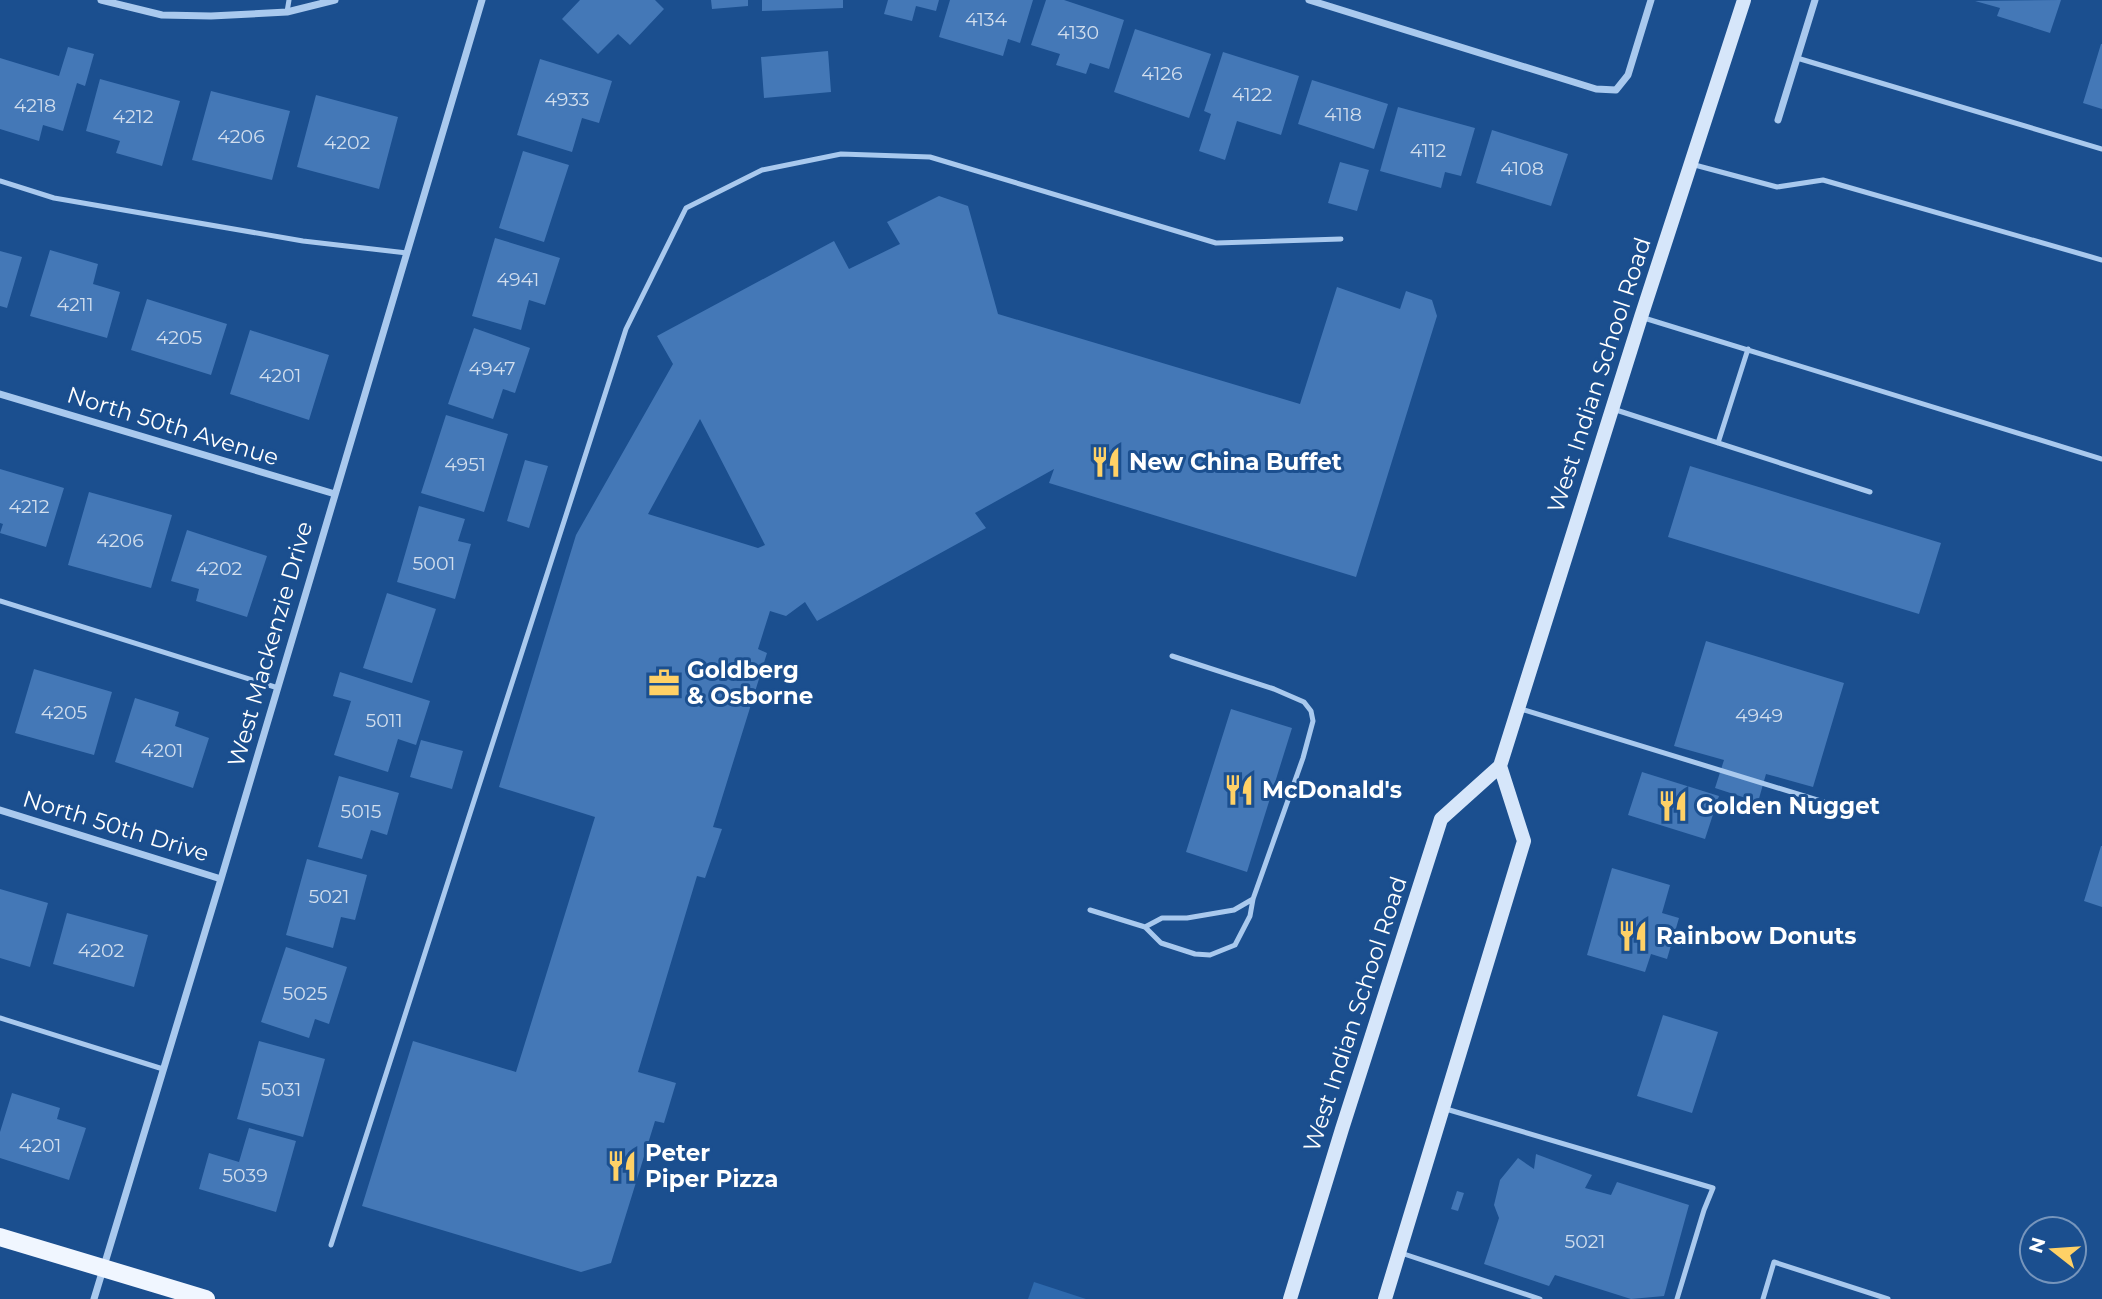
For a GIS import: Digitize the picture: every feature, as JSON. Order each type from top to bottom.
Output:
[{"type":"main road","name":"West Indian School Road","points":[[1290,1299],[1441,818],[1500,765],[1744,0]]},
{"type":"main road","points":[[1385,1299],[1524,841],[1500,765]]},
{"type":"main road","points":[[0,1237],[206,1299]]},
{"type":"street","points":[[101,0],[162,15],[211,16],[287,12],[335,0]]},
{"type":"street","name":"West Mackenzie Drive","points":[[94,1299],[482,0]]},
{"type":"street","points":[[1309,0],[1596,89],[1616,90],[1628,75],[1651,0]]},
{"type":"street","points":[[1778,120],[1815,0]]},
{"type":"street","name":"North 50th Avenue","points":[[0,394],[335,494]]},
{"type":"street","name":"North 50th Drive","points":[[0,810],[221,879]]},
{"type":"lane","points":[[287,12],[289,0]]},
{"type":"lane","points":[[1797,58],[2102,149]]},
{"type":"lane","points":[[331,1245],[626,329],[686,208],[762,170],[841,154],[930,157],[1216,243],[1341,239]]},
{"type":"lane","points":[[1691,164],[1777,187],[1823,180],[2102,260]]},
{"type":"lane","points":[[0,181],[54,198],[303,241],[407,253]]},
{"type":"lane","points":[[1641,317],[2102,460]]},
{"type":"lane","points":[[1718,443],[1748,349]]},
{"type":"lane","points":[[1612,409],[1870,492]]},
{"type":"lane","points":[[0,601],[278,688]]},
{"type":"lane","points":[[1090,910],[1145,927],[1161,943],[1195,954],[1210,955],[1235,945],[1250,916],[1253,899],[1303,758],[1313,721],[1311,711],[1304,702],[1274,689],[1172,656]]},
{"type":"lane","points":[[1518,708],[1827,803]]},
{"type":"lane","points":[[1145,927],[1162,918],[1186,918],[1234,910],[1253,899]]},
{"type":"lane","points":[[0,1018],[163,1069]]},
{"type":"lane","points":[[1444,1108],[1713,1188],[1677,1299]]},
{"type":"lane","points":[[1399,1252],[1540,1299]]},
{"type":"lane","points":[[1763,1299],[1774,1262],[1888,1299]]},
{"type":"shaded area","points":[[1034,1282],[1086,1299],[1028,1299]]},
{"type":"building","points":[[580,0],[655,0],[664,9],[630,45],[618,34],[598,54],[562,19]]},
{"type":"building","points":[[711,0],[748,0],[748,6],[712,9]]},
{"type":"building","points":[[762,0],[843,0],[843,8],[762,11]]},
{"type":"building","points":[[888,0],[939,0],[936,11],[916,6],[912,21],[884,14]]},
{"type":"building","points":[[950,0],[1033,0],[1020,43],[1008,39],[1003,56],[939,37]]},
{"type":"building","points":[[1046,0],[1064,0],[1124,20],[1109,69],[1090,63],[1086,74],[1056,65],[1060,54],[1031,45]]},
{"type":"building","points":[[2061,0],[2050,33],[1997,16],[2000,8],[1975,1]]},
{"type":"building","points":[[1135,29],[1211,54],[1189,118],[1114,92]]},
{"type":"building","points":[[2102,44],[2102,109],[2083,103]]},
{"type":"building","points":[[68,47],[94,54],[85,86],[77,83],[63,131],[43,125],[39,141],[0,129],[0,58],[59,76]]},
{"type":"building","points":[[828,51],[831,92],[764,98],[761,57]]},
{"type":"building","points":[[1223,52],[1299,76],[1281,135],[1237,121],[1225,160],[1199,151],[1211,114],[1204,111]]},
{"type":"building","points":[[540,59],[612,81],[599,123],[582,118],[572,152],[517,135]]},
{"type":"building","points":[[100,79],[180,101],[162,166],[116,153],[120,141],[86,131]]},
{"type":"building","points":[[1312,80],[1388,104],[1374,149],[1298,124]]},
{"type":"building","points":[[211,91],[290,111],[272,180],[192,160]]},
{"type":"building","points":[[316,95],[398,117],[379,189],[297,167]]},
{"type":"building","points":[[1398,107],[1475,128],[1461,176],[1445,172],[1441,188],[1380,171]]},
{"type":"building","points":[[1492,130],[1568,154],[1551,206],[1476,183]]},
{"type":"building","points":[[523,151],[569,165],[544,242],[499,228]]},
{"type":"building","points":[[1340,162],[1369,170],[1357,211],[1328,203]]},
{"type":"building","points":[[939,196],[968,206],[998,314],[1300,404],[1337,287],[1400,309],[1406,291],[1432,300],[1437,316],[1356,577],[1049,483],[1054,469],[975,513],[986,528],[817,621],[805,602],[786,616],[770,611],[758,649],[767,653],[713,827],[722,829],[705,878],[697,876],[638,1072],[676,1083],[664,1123],[655,1121],[611,1263],[581,1272],[362,1206],[413,1041],[516,1072],[595,817],[499,787],[576,535],[673,364],[657,336],[834,241],[849,269],[900,244],[887,222]],"holes":[[[700,419],[765,545],[758,548],[648,514]]]},
{"type":"building","points":[[495,238],[560,258],[545,305],[529,300],[521,330],[472,316]]},
{"type":"building","points":[[50,250],[98,264],[93,284],[120,292],[107,338],[30,316]]},
{"type":"building","points":[[0,251],[22,257],[7,308],[0,306]]},
{"type":"building","points":[[147,299],[227,324],[211,375],[131,350]]},
{"type":"building","points":[[474,328],[530,348],[515,393],[503,389],[493,419],[448,404]]},
{"type":"building","points":[[250,330],[329,355],[309,420],[230,394]]},
{"type":"building","points":[[446,415],[508,434],[484,512],[421,493]]},
{"type":"building","points":[[525,460],[548,466],[529,528],[507,521]]},
{"type":"building","points":[[1690,466],[1941,543],[1919,614],[1668,537]]},
{"type":"building","points":[[0,469],[64,488],[46,547],[0,533],[3,524],[0,523]]},
{"type":"building","points":[[89,492],[172,515],[151,588],[68,565]]},
{"type":"building","points":[[419,506],[465,519],[458,541],[471,544],[455,599],[397,582]]},
{"type":"building","points":[[187,530],[267,556],[247,617],[196,601],[199,589],[171,581]]},
{"type":"building","points":[[387,593],[436,609],[412,683],[363,668]]},
{"type":"building","points":[[1706,641],[1844,683],[1813,787],[1766,774],[1758,802],[1715,788],[1724,760],[1674,746]]},
{"type":"building","points":[[34,669],[112,692],[94,755],[15,733]]},
{"type":"building","points":[[340,672],[430,701],[416,745],[398,739],[388,772],[334,755],[351,701],[333,696]]},
{"type":"building","points":[[135,698],[179,712],[175,726],[209,738],[193,788],[115,762]]},
{"type":"building","name":"McDonald's","points":[[1231,709],[1292,728],[1247,872],[1186,852]]},
{"type":"building","points":[[421,740],[463,751],[452,789],[410,777]]},
{"type":"building","name":"Golden Nugget","points":[[1642,772],[1719,796],[1705,839],[1628,815]]},
{"type":"building","points":[[339,776],[399,793],[387,835],[371,830],[362,859],[318,847]]},
{"type":"building","points":[[2102,846],[2102,907],[2084,901]]},
{"type":"building","points":[[307,859],[367,875],[355,920],[341,917],[333,948],[286,935]]},
{"type":"building","name":"Rainbow Donuts","points":[[1612,868],[1670,885],[1662,913],[1679,918],[1667,959],[1651,954],[1645,972],[1587,955]]},
{"type":"building","points":[[0,889],[48,903],[30,967],[0,958]]},
{"type":"building","points":[[67,913],[148,935],[134,987],[53,964]]},
{"type":"building","points":[[286,947],[347,967],[329,1024],[315,1019],[309,1038],[261,1022]]},
{"type":"building","points":[[1663,1015],[1718,1032],[1692,1113],[1637,1096]]},
{"type":"building","points":[[259,1041],[325,1059],[303,1137],[237,1119]]},
{"type":"building","points":[[12,1093],[60,1108],[57,1119],[86,1128],[69,1180],[0,1158],[0,1132]]},
{"type":"building","points":[[249,1128],[296,1141],[276,1212],[199,1189],[209,1153],[239,1162]]},
{"type":"building","points":[[1536,1154],[1592,1175],[1585,1188],[1611,1195],[1617,1182],[1689,1205],[1664,1296],[1631,1299],[1555,1275],[1549,1286],[1484,1264],[1499,1218],[1494,1205],[1500,1180],[1518,1158],[1534,1169]]},
{"type":"building","points":[[1457,1191],[1464,1193],[1458,1211],[1451,1209]]},
{"type":"place","name":"New China Buffet","points":[[1106,462]]},
{"type":"place","name":"Goldberg & Osborne","points":[[664,683]]},
{"type":"place","name":"McDonald's","points":[[1239,790]]},
{"type":"place","name":"Golden Nugget","points":[[1673,806]]},
{"type":"place","name":"Rainbow Donuts","points":[[1633,936]]},
{"type":"place","name":"Peter Piper Pizza","points":[[622,1166]]}]
